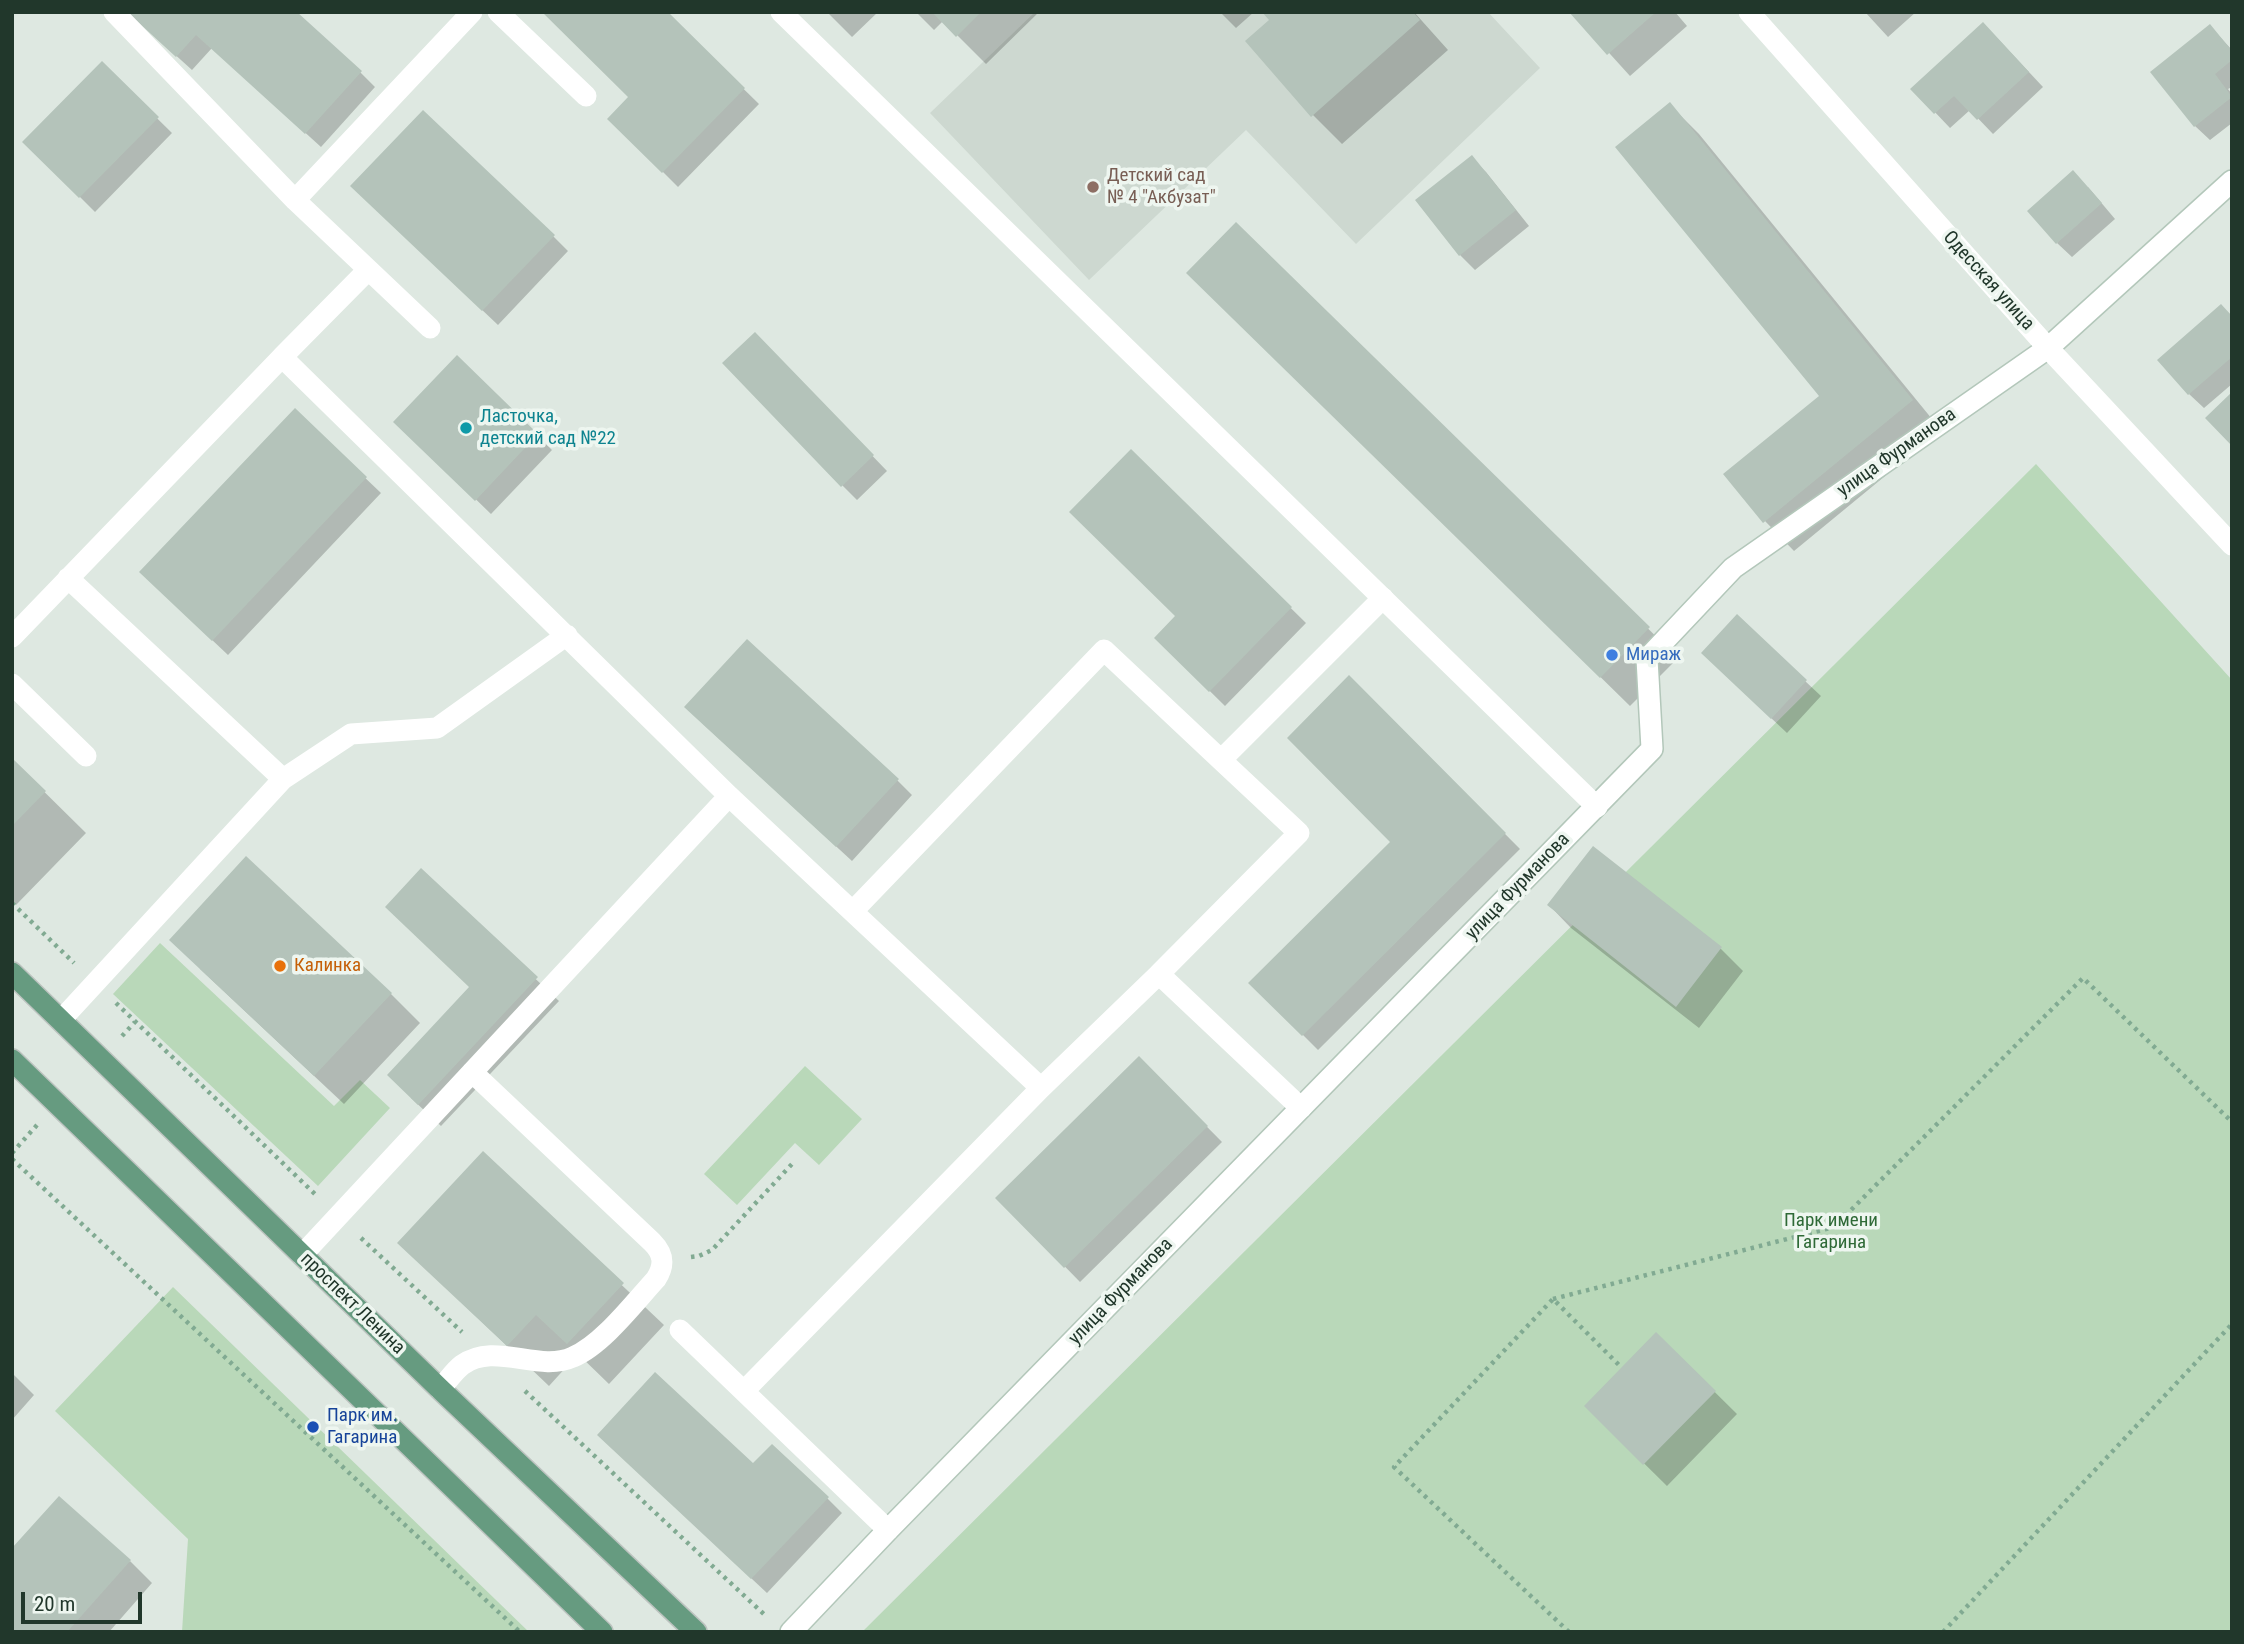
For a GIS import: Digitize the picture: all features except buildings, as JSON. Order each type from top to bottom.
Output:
[{"type":"main road","name":"проспект Ленина","points":[[12,973],[440,1389],[696,1632]]},
{"type":"main road","points":[[14,1066],[602,1632]]},
{"type":"street","points":[[114,12],[295,200],[430,328]]},
{"type":"street","points":[[295,200],[472,12]]},
{"type":"street","points":[[498,12],[586,96]]},
{"type":"street","points":[[781,12],[1597,807]]},
{"type":"street","name":"Одесская улица","points":[[1749,12],[2048,348],[2232,544]]},
{"type":"street","name":"улица Фурманова","points":[[782,1627],[888,1530],[1652,749],[1647,659],[1733,568],[2048,348],[2232,181]]},
{"type":"street","points":[[12,637],[368,270]]},
{"type":"street","points":[[282,357],[729,796],[1041,1088]]},
{"type":"street","points":[[68,578],[283,779]]},
{"type":"street","points":[[1221,760],[1383,598]]},
{"type":"street","points":[[61,1020],[283,779],[351,734],[438,728],[566,635]]},
{"type":"street","points":[[744,1391],[1041,1088],[1159,974],[1298,833],[1104,650],[853,911]]},
{"type":"street","points":[[12,684],[86,757]]},
{"type":"street","points":[[302,1255],[729,796]]},
{"type":"street","points":[[1159,974],[1301,1108]]},
{"type":"street","points":[[440,1389],[461,1366],[487,1356],[548,1363],[575,1357],[594,1346],[656,1279],[662,1270],[663,1260],[660,1250],[652,1242],[471,1072]]},
{"type":"street","points":[[680,1330],[888,1530]]},
{"type":"path","points":[[12,903],[487,1356],[782,1627]]},
{"type":"path","points":[[1569,1632],[1394,1467],[1553,1299],[1834,1227],[2083,978],[2232,1122]]},
{"type":"path","points":[[119,1039],[135,1022]]},
{"type":"path","points":[[12,1153],[37,1125]]},
{"type":"path","points":[[12,1159],[520,1632]]},
{"type":"path","points":[[663,1260],[699,1256],[712,1250],[792,1164]]},
{"type":"path","points":[[1553,1299],[1619,1365]]},
{"type":"path","points":[[1943,1632],[2232,1324]]},
{"type":"shaded area","name":"Детский сад № 4 \"Акбузат\"","points":[[1035,12],[1488,12],[1540,68],[1356,244],[1246,130],[1089,280],[930,113]]},
{"type":"green space","name":"Парк имени Гагарина","points":[[2036,464],[2232,680],[2232,1632],[862,1632]]},
{"type":"green space","points":[[160,943],[334,1106],[360,1080],[390,1108],[318,1186],[113,994]]},
{"type":"green space","points":[[805,1066],[862,1119],[819,1165],[795,1143],[737,1205],[704,1174]]},
{"type":"green space","points":[[173,1287],[529,1632],[182,1632],[188,1539],[55,1411]]},
{"type":"place","name":"Детский сад № 4 \"Акбузат\"","points":[[1093,187]]},
{"type":"place","name":"Ласточка, детский сад №22","points":[[466,428]]},
{"type":"place","name":"Мираж","points":[[1612,655]]},
{"type":"place","name":"Калинка","points":[[280,966]]},
{"type":"place","name":"Парк им. Гагарина","points":[[313,1427]]}]
